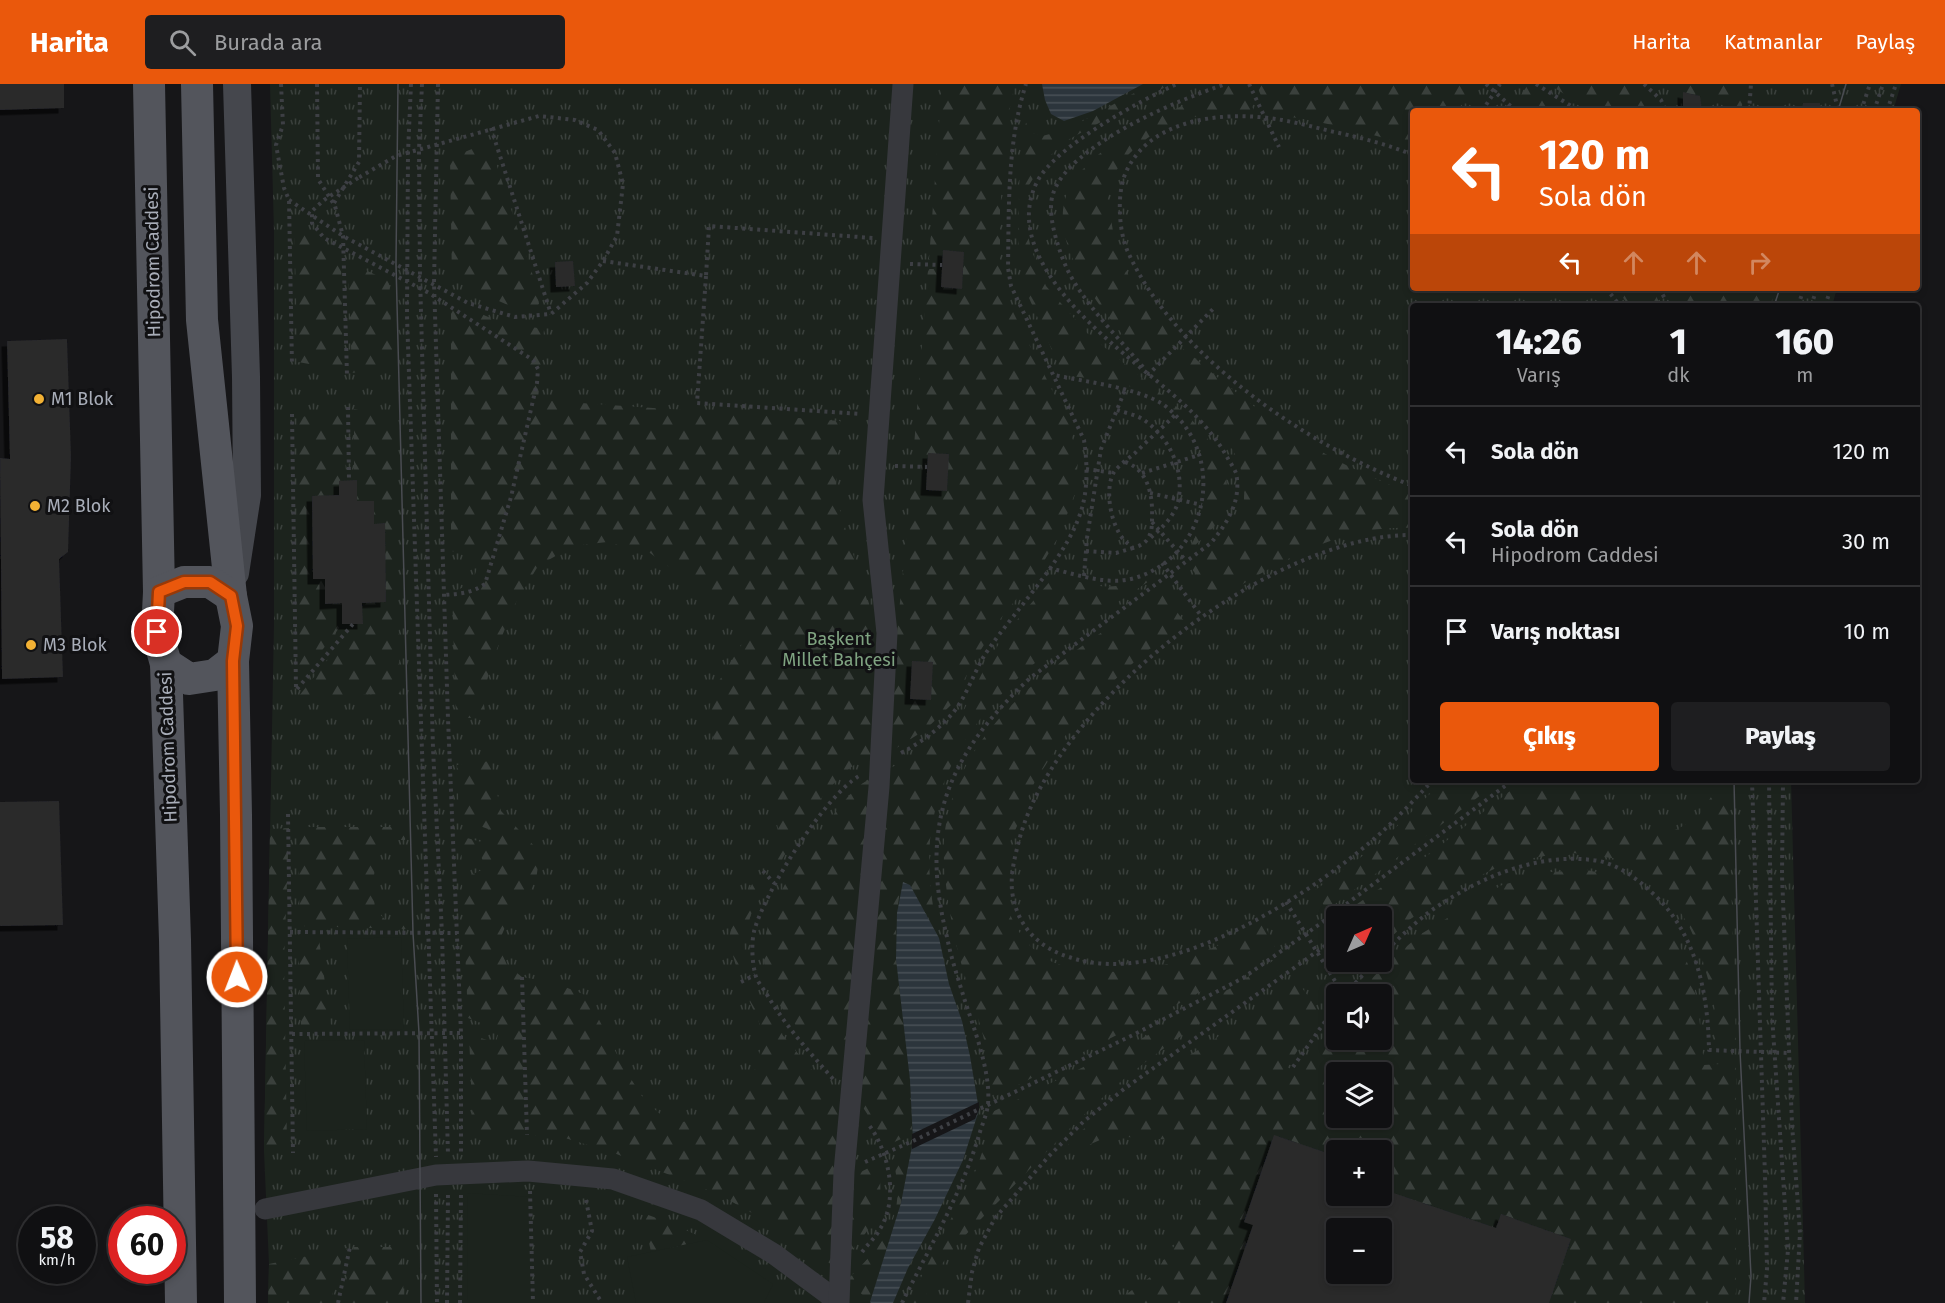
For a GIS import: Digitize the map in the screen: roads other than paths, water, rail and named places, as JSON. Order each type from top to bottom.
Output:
[{"type":"main road","name":"Hipodrom Caddesi","points":[[149,84],[159,592],[157,632],[166,664],[175,940],[181,1303]]},
{"type":"main road","points":[[197,84],[202,320],[231,596],[237,626],[233,661],[240,1303]]},
{"type":"main road","points":[[159,592],[184,582],[210,582],[231,596]]},
{"type":"main road","points":[[166,664],[189,679],[215,675],[233,661]]},
{"type":"street","points":[[231,596],[247,495],[246,377],[237,84]]},
{"type":"street","points":[[838,1303],[844,1172],[879,787],[887,633],[873,500],[903,84]]},
{"type":"street","points":[[266,1209],[448,1174],[528,1171],[613,1179],[701,1210],[774,1254],[838,1303]]},
{"type":"tram line","points":[[398,84],[396,264],[413,933],[419,1033],[421,1303]]},
{"type":"tram line","points":[[1839,108],[1846,84]]},
{"type":"tram line","points":[[1775,303],[1779,291]]},
{"type":"tram line","points":[[1734,783],[1740,1051],[1751,1276],[1749,1303]]},
{"type":"place","name":"M1 Blok","points":[[39,399]]},
{"type":"place","name":"M2 Blok","points":[[35,506]]},
{"type":"place","name":"M3 Blok","points":[[31,645]]},
{"type":"park label","name":"Başkent Millet Bahçesi","points":[[839,649]]}]
